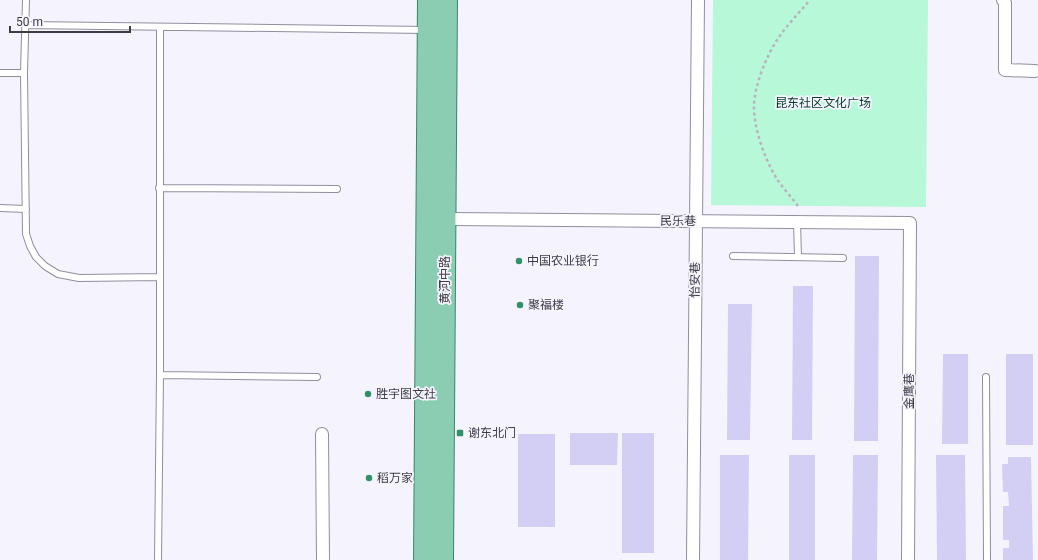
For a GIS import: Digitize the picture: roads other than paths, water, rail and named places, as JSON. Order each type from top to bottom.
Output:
[{"type":"main road","name":"黄河中路","points":[[424,560],[428,0]]},
{"type":"main road","name":"黄河中路","points":[[443,560],[447,0]]},
{"type":"street","name":"怡安巷","points":[[693,560],[698,0]]},
{"type":"street","points":[[1003,0],[1005,3],[1005,70],[1035,70]]},
{"type":"street","name":"民乐巷","points":[[446,219],[910,223]]},
{"type":"street","name":"金鹰巷","points":[[908,560],[910,223]]},
{"type":"street","points":[[322,434],[322,560]]},
{"type":"lane","points":[[26,0],[24,73],[26,234],[30,246],[36,257],[44,266],[58,274],[79,278],[159,277]]},
{"type":"lane","points":[[26,25],[428,30]]},
{"type":"lane","points":[[158,560],[160,375],[160,27]]},
{"type":"lane","points":[[0,73],[24,73]]},
{"type":"lane","points":[[159,188],[337,189]]},
{"type":"lane","points":[[0,208],[26,208]]},
{"type":"lane","points":[[797,222],[798,257]]},
{"type":"lane","points":[[733,256],[843,258]]},
{"type":"lane","points":[[160,375],[317,377]]},
{"type":"lane","points":[[986,377],[987,560]]},
{"type":"place","name":"中国农业银行","points":[[519,261]]},
{"type":"place","name":"聚福楼","points":[[520,305]]},
{"type":"place","name":"胜宇图文社","points":[[368,394]]},
{"type":"place","name":"谢东北门","points":[[460,433]]},
{"type":"place","name":"稻万家","points":[[369,478]]},
{"type":"park label","name":"昆东社区文化广场","points":[[823,103]]}]
